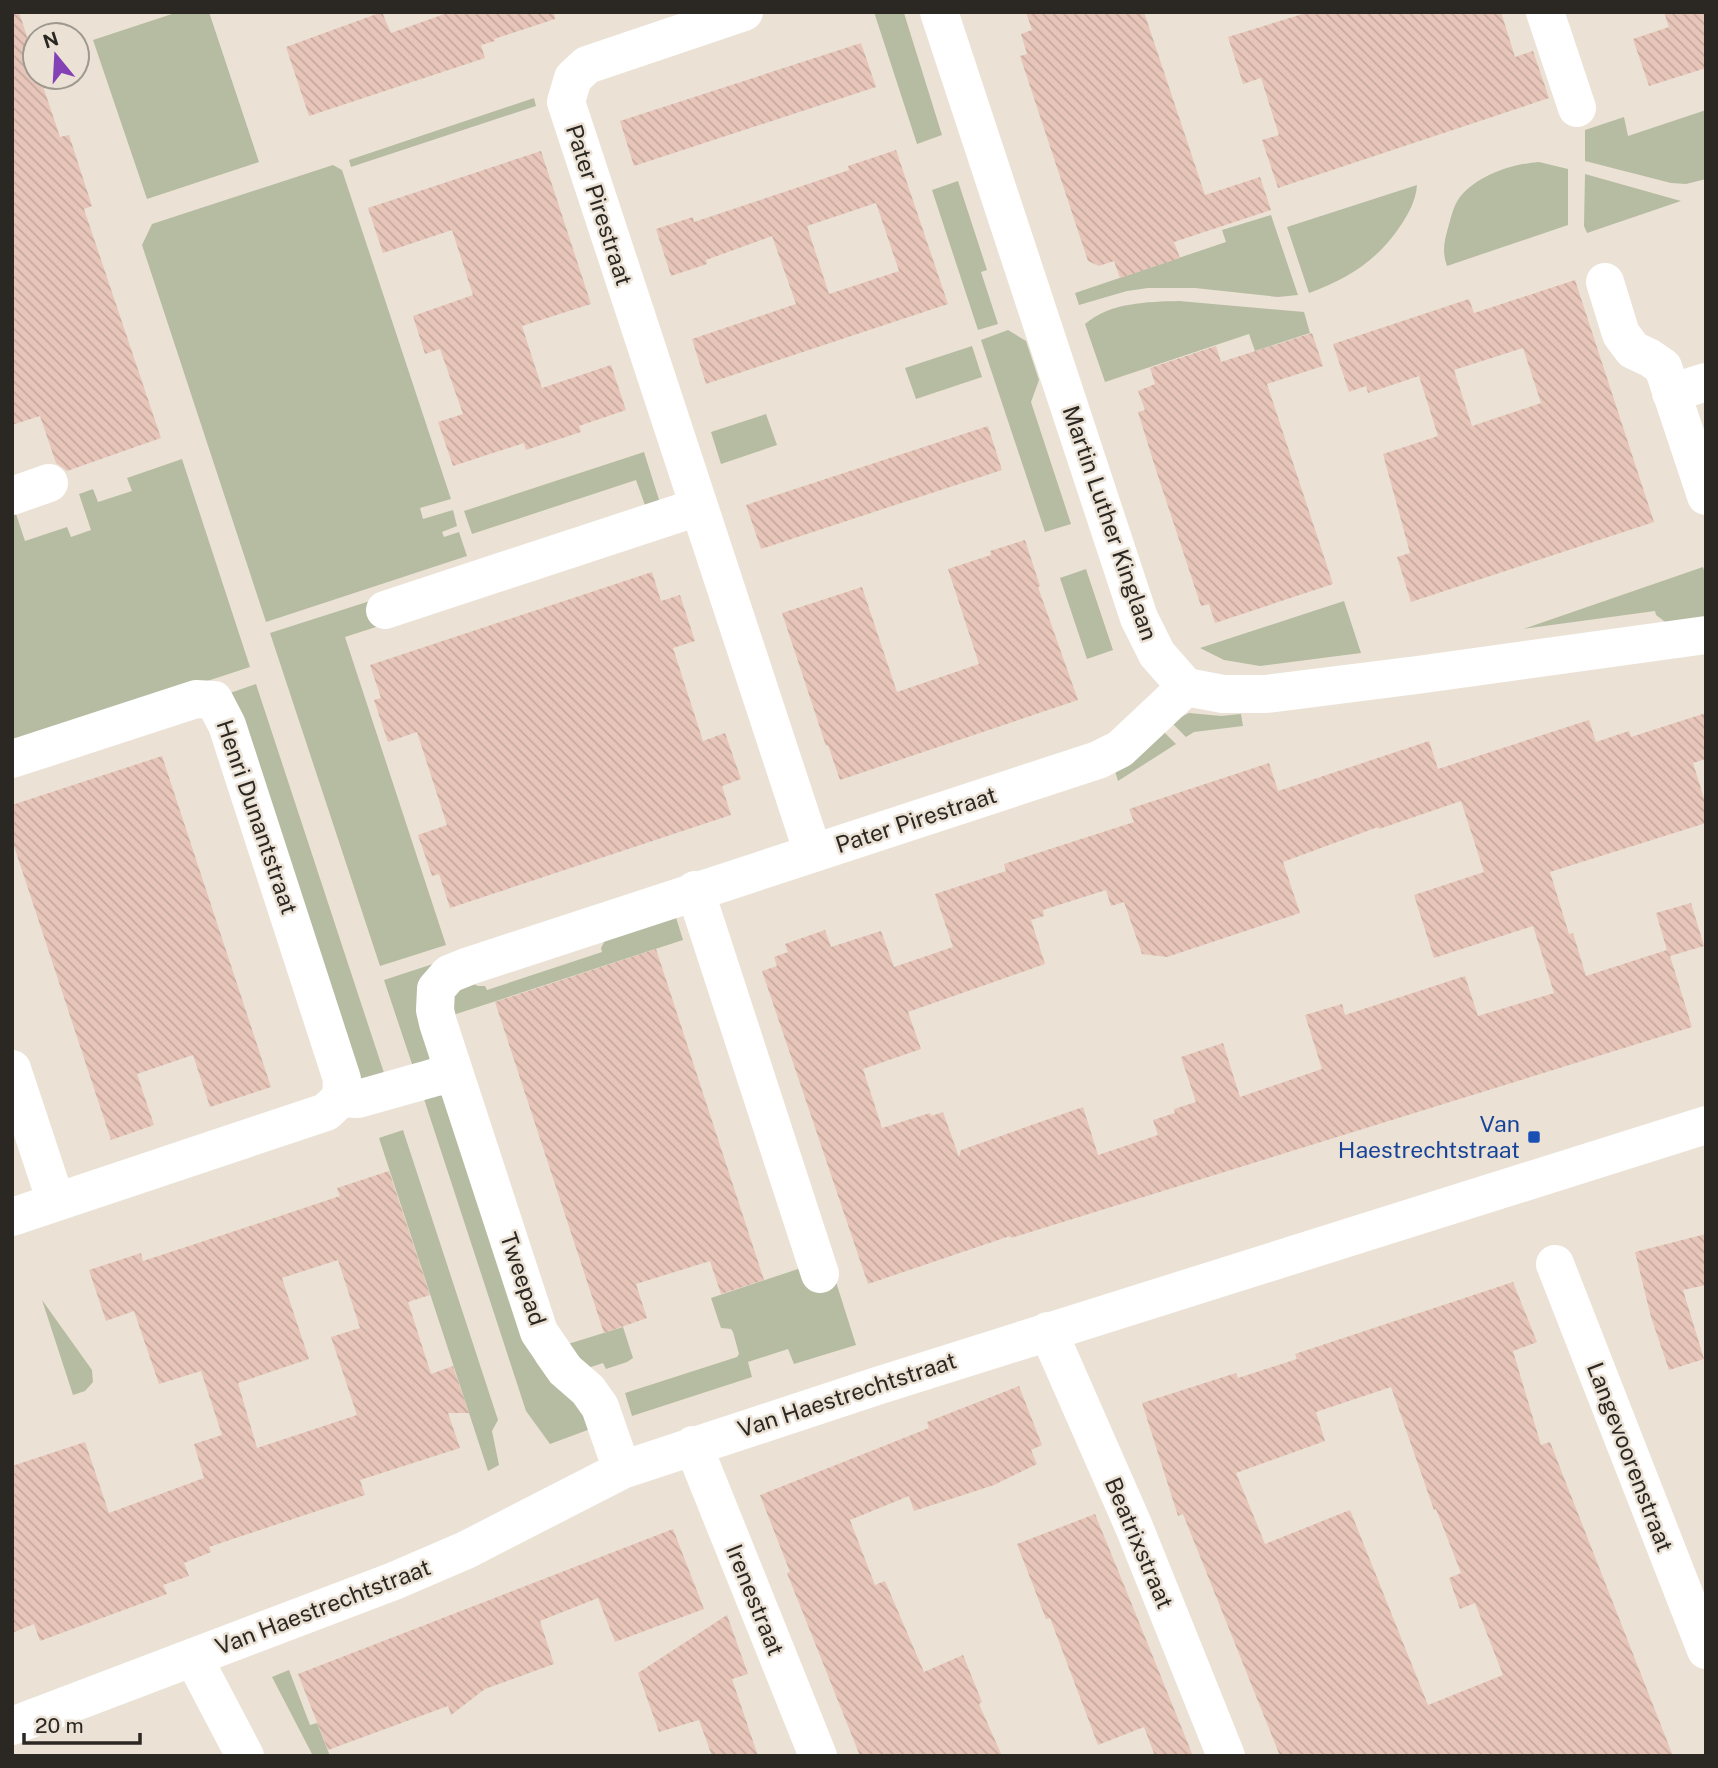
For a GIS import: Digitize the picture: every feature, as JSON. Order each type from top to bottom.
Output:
[{"type":"street","name":"Pater Pirestraat","points":[[744,12],[587,65],[573,78],[566,102],[813,853],[1098,760],[1120,748],[1186,687]]},
{"type":"street","name":"Martin Luther Kinglaan","points":[[939,12],[1139,618],[1157,654],[1186,687]]},
{"type":"street","points":[[1545,12],[1577,108]]},
{"type":"street","points":[[1605,282],[1621,334],[1633,350],[1650,358],[1689,387],[1706,496]]},
{"type":"street","points":[[12,496],[49,484]]},
{"type":"street","points":[[385,610],[698,507]]},
{"type":"street","points":[[1186,687],[1223,694],[1266,694],[1706,635]]},
{"type":"street","name":"Henri Dunantstraat","points":[[12,759],[196,699],[214,700],[227,725],[333,1045],[342,1079],[341,1098]]},
{"type":"street","name":"Tweepad","points":[[622,1470],[600,1408],[589,1390],[565,1370],[540,1332],[435,1010],[436,989],[449,974],[695,890],[813,853]]},
{"type":"street","points":[[695,890],[820,1274]]},
{"type":"street","points":[[12,1069],[56,1202]]},
{"type":"street","points":[[12,1217],[306,1120],[326,1112],[341,1098],[358,1099],[454,1072]]},
{"type":"street","name":"Van Haestrechtstraat","points":[[12,1726],[394,1581],[466,1550],[622,1470],[1048,1331],[1706,1125]]},
{"type":"street","name":"Langevoorenstraat","points":[[1555,1264],[1706,1650]]},
{"type":"street","name":"Beatrixstraat","points":[[1048,1331],[1134,1527],[1226,1756]]},
{"type":"street","name":"Irenestraat","points":[[693,1445],[818,1756]]},
{"type":"street","points":[[193,1657],[245,1756]]},
{"type":"green space","points":[[178,12],[209,12],[259,162],[147,199],[93,40]]},
{"type":"green space","points":[[874,12],[904,13],[942,135],[917,144]]},
{"type":"green space","points":[[534,98],[536,106],[351,167],[349,160]]},
{"type":"green space","points":[[1706,110],[1706,179],[1686,184],[1671,183],[1585,161],[1585,130],[1624,117],[1628,136]]},
{"type":"green space","points":[[1539,162],[1568,169],[1568,225],[1447,266],[1445,238],[1454,208],[1467,189],[1496,172]]},
{"type":"green space","points":[[333,165],[342,170],[451,499],[420,508],[423,519],[453,510],[457,526],[442,532],[444,537],[459,532],[467,556],[266,622],[142,245],[152,224]]},
{"type":"green space","points":[[1585,174],[1681,201],[1587,233],[1584,226]]},
{"type":"green space","points":[[958,181],[987,270],[981,272],[998,324],[978,330],[932,190]]},
{"type":"green space","points":[[1417,185],[1407,216],[1372,258],[1349,275],[1309,293],[1287,227]]},
{"type":"green space","points":[[1271,215],[1298,295],[1278,297],[1195,288],[1148,288],[1127,291],[1079,305],[1075,293],[1226,242],[1222,230]]},
{"type":"green space","points":[[1179,301],[1304,312],[1310,333],[1255,351],[1249,334],[1105,382],[1085,324],[1118,307]]},
{"type":"green space","points":[[1008,330],[1026,341],[1039,380],[1031,402],[1071,524],[1045,532],[981,340]]},
{"type":"green space","points":[[972,346],[982,377],[916,399],[905,368]]},
{"type":"green space","points":[[766,414],[777,445],[721,464],[711,432]]},
{"type":"green space","points":[[644,452],[661,506],[646,508],[636,480],[472,534],[464,511]]},
{"type":"green space","points":[[182,459],[250,667],[12,745],[12,515],[16,514],[25,541],[67,527],[71,537],[91,530],[79,494],[93,489],[98,502],[132,491],[127,478]]},
{"type":"green space","points":[[1703,567],[1706,577],[1706,619],[1668,624],[1656,615],[1655,611],[1523,629]]},
{"type":"green space","points":[[1086,569],[1113,650],[1087,659],[1060,578]]},
{"type":"green space","points":[[370,601],[379,626],[345,637],[446,945],[380,966],[270,633]]},
{"type":"green space","points":[[1344,601],[1361,653],[1260,666],[1224,660],[1200,648]]},
{"type":"green space","points":[[256,684],[386,1079],[357,1078],[230,693]]},
{"type":"green space","points":[[1189,713],[1221,716],[1241,714],[1243,726],[1194,732],[1186,737],[1171,722]]},
{"type":"green space","points":[[1163,731],[1176,744],[1118,781],[1115,771]]},
{"type":"green space","points":[[674,911],[683,940],[450,1016],[453,994],[467,981],[485,986],[487,990],[602,952],[601,948],[609,933]]},
{"type":"green space","points":[[436,963],[421,978],[418,989],[435,1055],[414,1070],[384,980]]},
{"type":"green space","points":[[448,1095],[536,1362],[547,1377],[585,1410],[593,1428],[550,1444],[526,1411],[423,1096]]},
{"type":"green space","points":[[403,1130],[498,1420],[492,1431],[499,1465],[488,1471],[379,1138]]},
{"type":"green space","points":[[804,1267],[836,1282],[856,1345],[794,1364],[788,1349],[748,1362],[752,1377],[632,1416],[625,1393],[737,1357],[739,1354],[733,1332],[731,1329],[721,1328],[711,1298]]},
{"type":"green space","points":[[42,1300],[92,1370],[93,1382],[85,1391],[73,1395]]},
{"type":"green space","points":[[623,1327],[633,1358],[606,1369],[603,1363],[588,1368],[568,1344]]},
{"type":"green space","points":[[289,1670],[310,1725],[317,1723],[330,1756],[313,1756],[272,1677]]},
{"type":"building","points":[[12,12],[19,12],[22,21],[21,91],[45,91],[60,137],[69,135],[92,206],[84,209],[161,438],[67,471],[56,463],[40,416],[12,425]]},
{"type":"building","points":[[382,12],[391,33],[450,12],[554,12],[555,19],[481,45],[485,58],[309,116],[286,47]]},
{"type":"building","points":[[1026,12],[1144,12],[1205,195],[1260,177],[1271,210],[1174,242],[1180,258],[1120,278],[1114,261],[1099,266],[1088,261],[1020,56],[1027,54],[1021,34],[1032,30]]},
{"type":"building","points":[[1309,12],[1501,12],[1515,57],[1533,51],[1549,98],[1278,188],[1262,140],[1279,135],[1261,78],[1243,84],[1228,37]]},
{"type":"building","points":[[1664,12],[1706,12],[1706,68],[1649,86],[1633,39],[1669,27]]},
{"type":"building","points":[[861,43],[876,87],[634,166],[620,121]]},
{"type":"building","points":[[896,150],[948,304],[706,384],[692,339],[796,304],[772,236],[671,276],[656,229],[693,217],[694,222],[849,170],[848,166]],"holes":[[[876,203],[899,271],[829,294],[807,226]]]},
{"type":"building","points":[[541,151],[591,304],[522,326],[542,388],[611,365],[626,410],[579,426],[581,432],[526,450],[524,443],[453,466],[438,422],[463,414],[440,349],[425,354],[413,316],[473,295],[452,230],[383,253],[368,208]]},
{"type":"building","points":[[1575,280],[1654,522],[1411,602],[1397,557],[1410,553],[1383,454],[1438,436],[1419,376],[1368,393],[1366,386],[1349,392],[1333,344],[1469,299],[1474,313]],"holes":[[[1523,348],[1541,403],[1472,426],[1454,370]]]},
{"type":"building","points":[[1312,333],[1323,366],[1267,384],[1333,584],[1215,623],[1209,604],[1201,606],[1138,412],[1145,410],[1138,391],[1155,384],[1150,368],[1216,346],[1221,362]]},
{"type":"building","points":[[988,426],[1002,470],[761,549],[746,505]]},
{"type":"building","points":[[1025,540],[1040,586],[1038,587],[1078,700],[840,780],[782,613],[862,587],[897,692],[979,664],[948,569]]},
{"type":"building","points":[[652,572],[661,601],[680,595],[695,641],[673,648],[703,741],[725,733],[741,779],[722,786],[731,815],[450,908],[439,874],[432,876],[418,835],[447,825],[417,732],[388,742],[374,700],[381,698],[370,665]]},
{"type":"building","points":[[1706,713],[1706,759],[1693,763],[1706,805],[1706,823],[1550,872],[1569,934],[1573,933],[1586,976],[1667,950],[1656,913],[1691,903],[1704,946],[1670,956],[1692,1027],[1011,1238],[1010,1236],[868,1284],[762,971],[777,966],[774,957],[788,952],[785,944],[825,930],[831,947],[881,931],[894,967],[953,947],[935,894],[1006,871],[1004,864],[1134,822],[1129,809],[1269,763],[1278,791],[1429,741],[1438,769],[1589,720],[1596,742],[1629,731],[1631,737]],"holes":[[[1461,801],[1484,872],[1414,895],[1434,958],[1533,926],[1554,993],[1478,1016],[1465,976],[1345,1015],[1342,1004],[1305,1015],[1322,1069],[1240,1097],[1223,1043],[1181,1057],[1196,1102],[1153,1120],[1158,1135],[1098,1155],[1083,1107],[961,1150],[959,1157],[943,1112],[931,1116],[930,1113],[882,1128],[863,1069],[921,1049],[908,1012],[1045,964],[1031,920],[1044,916],[1043,910],[1106,890],[1111,906],[1124,902],[1142,954],[1167,957],[1300,913],[1283,862],[1378,827],[1379,829]]]},
{"type":"building","points":[[162,756],[271,1087],[210,1107],[193,1055],[137,1074],[154,1125],[111,1140],[12,840],[12,805]]},
{"type":"building","points":[[656,949],[764,1280],[721,1294],[710,1261],[636,1284],[647,1318],[604,1333],[495,1002]]},
{"type":"building","points":[[389,1171],[430,1295],[408,1302],[431,1374],[453,1366],[469,1413],[448,1413],[460,1448],[360,1480],[365,1495],[209,1547],[211,1552],[184,1563],[189,1576],[163,1585],[167,1594],[40,1641],[34,1624],[12,1633],[12,1466],[85,1442],[109,1513],[204,1478],[194,1444],[222,1435],[201,1371],[159,1384],[134,1311],[106,1321],[89,1270],[141,1253],[143,1261],[241,1229],[340,1196],[337,1188]],"holes":[[[338,1260],[360,1328],[331,1337],[357,1415],[257,1448],[238,1383],[309,1359],[282,1278]]]},
{"type":"building","points":[[1706,1234],[1706,1285],[1683,1290],[1704,1359],[1669,1370],[1651,1317],[1635,1252]]},
{"type":"building","points":[[1513,1282],[1537,1342],[1513,1351],[1541,1445],[1550,1442],[1673,1756],[1280,1756],[1183,1514],[1178,1516],[1142,1403],[1236,1373],[1238,1378],[1297,1359],[1295,1354]],"holes":[[[1391,1387],[1434,1510],[1436,1509],[1461,1573],[1449,1578],[1460,1609],[1475,1603],[1503,1675],[1428,1705],[1350,1510],[1265,1544],[1236,1473],[1325,1441],[1316,1412]]]},
{"type":"building","points":[[1019,1386],[1042,1445],[1031,1450],[1037,1464],[994,1485],[914,1511],[909,1496],[850,1520],[875,1585],[885,1581],[924,1672],[963,1655],[982,1702],[979,1704],[1002,1756],[860,1756],[787,1573],[790,1572],[760,1495],[929,1428],[927,1422]]},
{"type":"building","points":[[1095,1514],[1193,1756],[1155,1756],[1144,1727],[1098,1745],[1050,1618],[1046,1619],[1017,1544]]},
{"type":"building","points":[[673,1529],[704,1609],[615,1642],[598,1598],[540,1621],[554,1664],[485,1689],[451,1715],[448,1706],[328,1750],[298,1674]]},
{"type":"building","points":[[727,1615],[748,1674],[732,1679],[758,1756],[712,1756],[699,1720],[659,1732],[638,1673]]},
{"type":"place","name":"Van Haestrechtstraat","points":[[1534,1137]]}]
